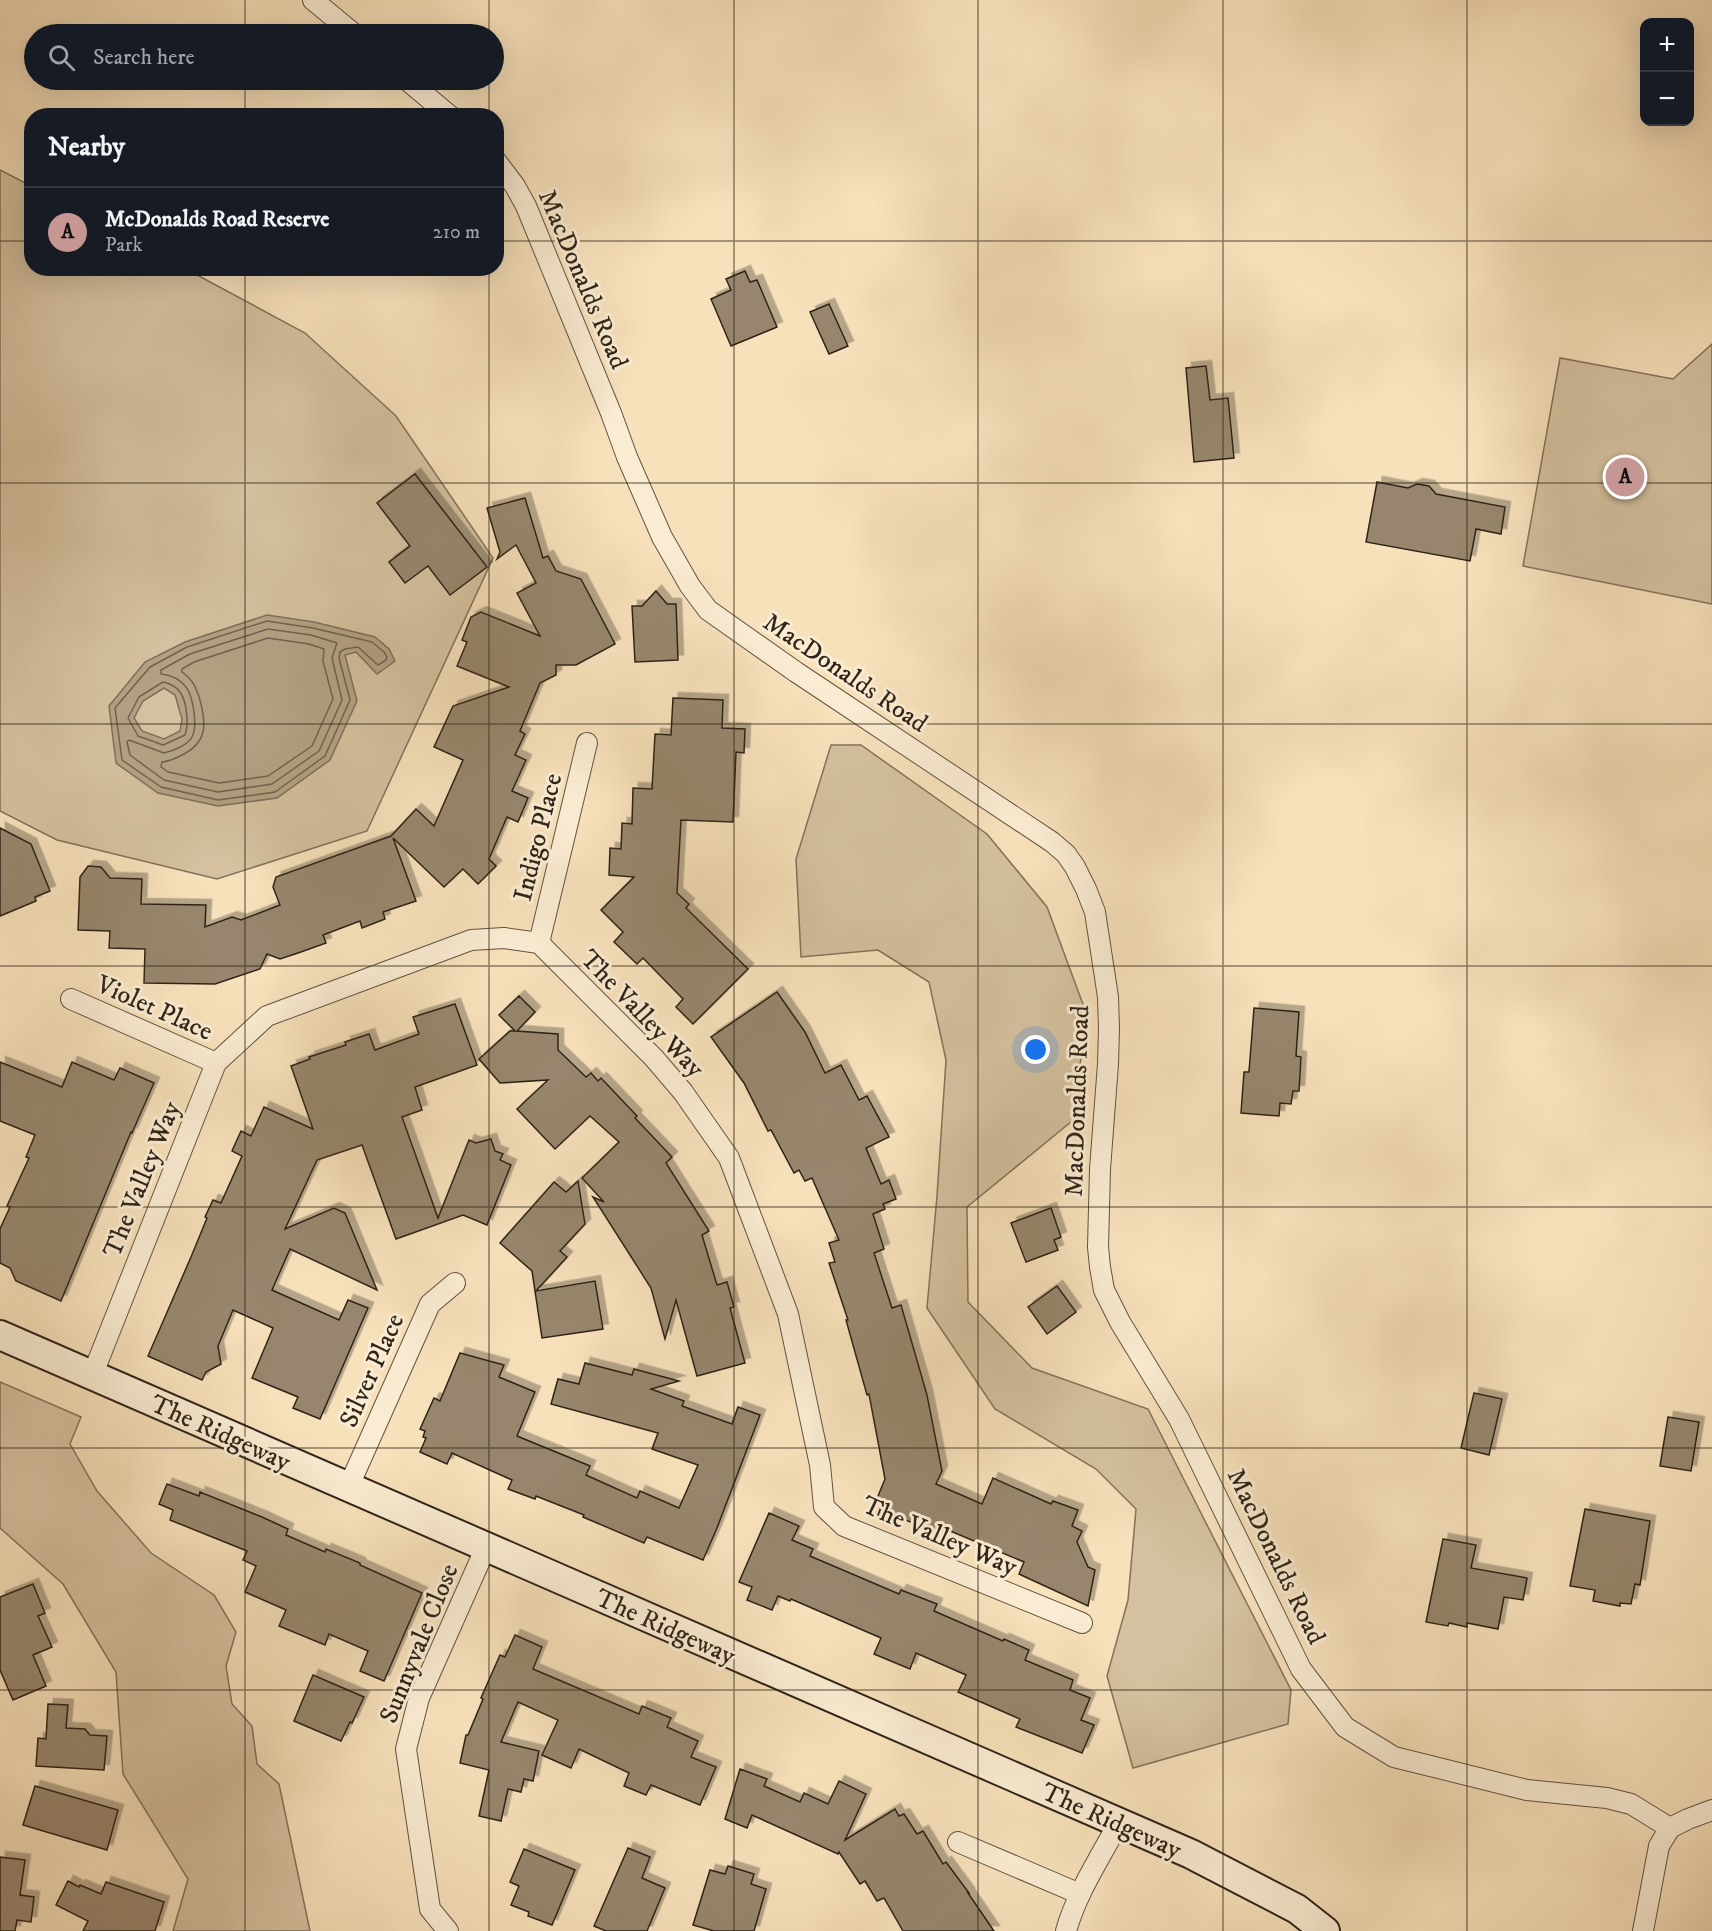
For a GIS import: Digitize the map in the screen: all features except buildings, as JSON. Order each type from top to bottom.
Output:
[{"type":"street","points":[[313,0],[342,24]]},
{"type":"street","points":[[419,90],[440,108]]},
{"type":"street","name":"MacDonalds Road","points":[[504,172],[526,206],[611,413],[627,458],[662,537],[690,586],[708,610],[796,672],[1052,842],[1075,867],[1095,912],[1108,997],[1109,1052],[1100,1169],[1098,1247],[1104,1290],[1120,1322],[1179,1419],[1302,1669],[1344,1727],[1394,1757],[1527,1790],[1607,1798],[1631,1804],[1670,1828]]},
{"type":"street","name":"Indigo Place","points":[[539,943],[587,743]]},
{"type":"street","name":"The Valley Way","points":[[92,1376],[216,1064],[267,1016],[471,940],[504,938],[539,943],[654,1058],[683,1092],[729,1158],[788,1314],[820,1465],[824,1507],[844,1526],[1082,1623]]},
{"type":"street","name":"Violet Place","points":[[72,999],[216,1064]]},
{"type":"street","name":"Silver Place","points":[[348,1488],[430,1304],[455,1283]]},
{"type":"street","name":"The Ridgeway","points":[[0,1335],[1191,1854],[1297,1909],[1325,1931]]},
{"type":"street","name":"Sunnyvale Close","points":[[448,1931],[430,1909],[406,1749],[419,1698],[486,1547]]},
{"type":"street","points":[[1643,1931],[1659,1846],[1670,1828],[1712,1810]]},
{"type":"street","points":[[1066,1931],[1080,1894],[1119,1822]]},
{"type":"street","points":[[958,1842],[1080,1894]]},
{"type":"shaded area","points":[[0,170],[24,182],[24,276],[199,276],[305,333],[396,416],[493,558],[367,831],[217,879],[57,840],[0,811]]},
{"type":"shaded area","points":[[1712,344],[1712,604],[1523,566],[1560,358],[1673,379]]},
{"type":"shaded area","points":[[831,745],[861,745],[987,834],[1047,907],[1084,1007],[1077,1117],[967,1207],[968,1302],[1032,1368],[1148,1409],[1291,1690],[1288,1724],[1133,1768],[1107,1676],[1128,1600],[1136,1509],[1096,1469],[995,1409],[927,1308],[946,1060],[929,982],[878,950],[801,957],[796,859]]},
{"type":"shaded area","points":[[0,1382],[81,1417],[70,1444],[97,1491],[151,1553],[214,1595],[236,1632],[226,1666],[232,1704],[252,1726],[257,1764],[279,1784],[310,1931],[173,1931],[188,1879],[123,1774],[116,1672],[63,1584],[0,1528]]},
{"type":"water","points":[[267,615],[314,622],[375,637],[389,649],[395,661],[377,674],[356,652],[345,655],[357,701],[330,760],[277,798],[218,806],[158,793],[116,763],[109,706],[145,662],[185,642]],"holes":[[[164,688],[175,695],[182,719],[180,731],[164,739],[142,731],[134,718],[143,701]]]},
{"type":"place","name":"McDonalds Road Reserve","points":[[1625,477]]}]
